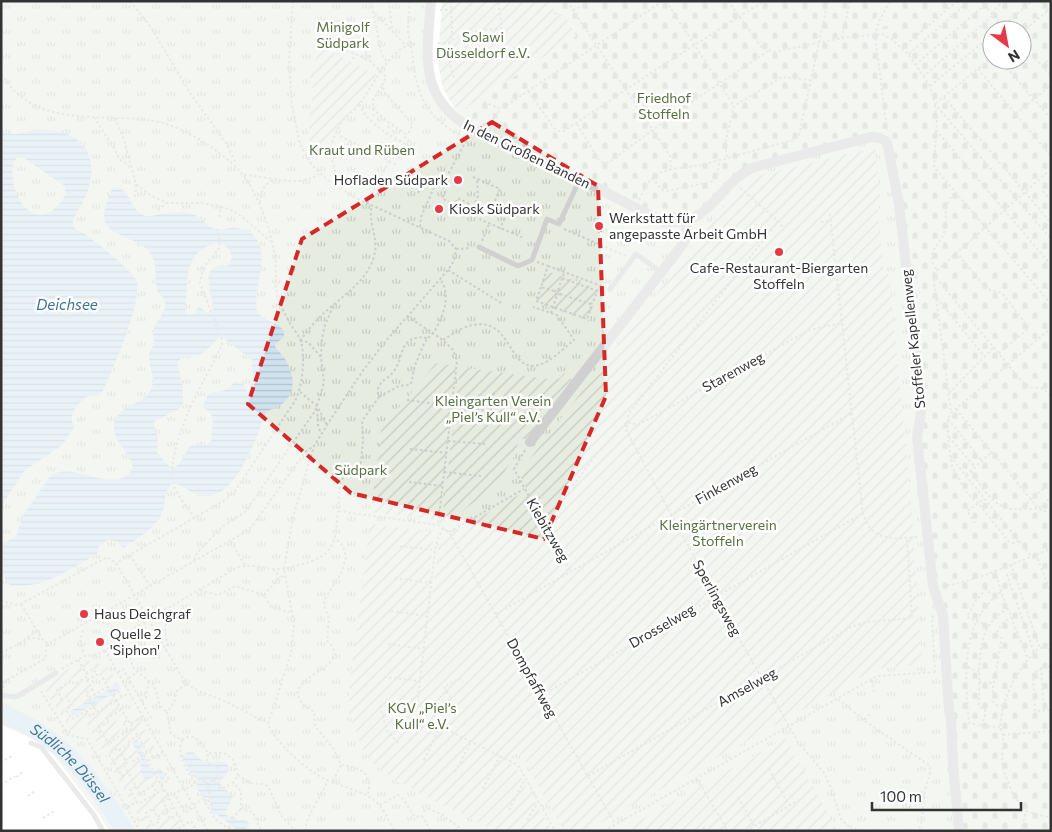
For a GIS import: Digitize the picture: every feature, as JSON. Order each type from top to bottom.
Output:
[{"type":"street","name":"In den Großen Banden","points":[[431,1],[427,57],[429,76],[436,96],[454,116],[473,129],[571,177],[580,179],[664,222],[675,222],[698,216],[706,211],[732,182],[755,167],[871,137],[884,139]]},
{"type":"street","name":"Stoffeler Kapellenweg","points":[[884,139],[889,146],[898,204],[922,405],[917,438],[932,586],[943,616],[959,831]]},
{"type":"street","points":[[530,442],[687,236],[686,220]]},
{"type":"lane","points":[[479,247],[518,266],[532,260],[548,219],[559,224],[580,179]]},
{"type":"lane","points":[[610,289],[636,254],[661,272]]},
{"type":"lane","points":[[2,693],[14,697],[56,673]]},
{"type":"lane","points":[[31,743],[41,747],[94,814],[103,831]]},
{"type":"path","points":[[130,1],[150,26],[192,96],[232,152],[236,166]]},
{"type":"path","points":[[371,1],[381,51],[388,63]]},
{"type":"path","points":[[389,1],[392,30]]},
{"type":"path","points":[[451,1],[450,65],[455,80]]},
{"type":"path","points":[[449,43],[456,37],[464,34],[502,28],[498,1]]},
{"type":"path","points":[[567,1],[670,156],[671,170]]},
{"type":"path","points":[[573,10],[584,5],[587,1]]},
{"type":"path","points":[[483,133],[501,109],[664,1],[734,106]]},
{"type":"path","points":[[728,1],[762,48],[768,51],[774,52],[842,38],[875,34],[888,36],[902,48],[930,86],[935,104],[937,120],[934,167],[1051,304]]},
{"type":"path","points":[[528,90],[557,131],[564,131],[764,1]]},
{"type":"path","points":[[635,208],[646,186],[652,178],[659,174],[794,140],[799,135],[828,1]]},
{"type":"path","points":[[842,38],[850,1]]},
{"type":"path","points":[[884,139],[887,132],[875,34],[879,21],[890,1]]},
{"type":"path","points":[[909,55],[969,1]]},
{"type":"path","points":[[981,1],[997,20]]},
{"type":"path","points":[[923,77],[993,15],[994,10],[1004,1]]},
{"type":"path","points":[[1009,20],[1032,1]]},
{"type":"path","points":[[1040,1],[1049,9],[1051,14]]},
{"type":"path","points":[[294,2],[290,29],[289,62],[292,106],[300,144],[319,174],[335,186],[372,206],[449,241],[456,248],[479,247],[489,224]]},
{"type":"path","points":[[902,48],[955,2]]},
{"type":"path","points":[[915,65],[985,5]]},
{"type":"path","points":[[1032,23],[1049,9]]},
{"type":"path","points":[[441,10],[450,10]]},
{"type":"path","points":[[374,12],[406,46]]},
{"type":"path","points":[[348,24],[350,19]]},
{"type":"path","points":[[371,62],[330,41],[331,32],[336,20],[352,25],[371,62],[386,76],[382,87],[373,100],[373,109],[390,124],[407,135]]},
{"type":"path","points":[[329,22],[334,24]]},
{"type":"path","points":[[331,32],[336,34]]},
{"type":"path","points":[[353,40],[358,37]]},
{"type":"path","points":[[335,186],[338,181],[331,152],[333,140],[345,118],[359,104],[380,72],[406,46],[428,43]]},
{"type":"path","points":[[930,86],[982,43]]},
{"type":"path","points":[[335,49],[337,44]]},
{"type":"path","points":[[345,49],[348,44]]},
{"type":"path","points":[[360,53],[365,50]]},
{"type":"path","points":[[576,123],[599,160],[609,162],[718,84],[768,51]]},
{"type":"path","points":[[353,59],[355,54]]},
{"type":"path","points":[[1032,54],[1051,76]]},
{"type":"path","points":[[369,58],[374,55]]},
{"type":"path","points":[[1042,66],[1051,58]]},
{"type":"path","points":[[935,104],[982,66]]},
{"type":"path","points":[[978,69],[1051,156]]},
{"type":"path","points":[[1009,70],[1051,119]]},
{"type":"path","points":[[1,74],[23,99],[32,104],[58,113],[153,121],[167,124],[203,141],[236,166],[244,175],[266,221],[275,255],[277,292],[284,311],[300,341],[302,364],[300,392],[235,491],[225,500],[116,563]]},
{"type":"path","points":[[727,157],[725,144],[734,106],[782,77],[810,80]]},
{"type":"path","points":[[1016,114],[1051,85]]},
{"type":"path","points":[[377,86],[382,87],[387,96],[413,125],[405,138],[409,141],[407,145]]},
{"type":"path","points":[[387,96],[392,94]]},
{"type":"path","points":[[944,97],[1051,223]]},
{"type":"path","points":[[484,102],[501,109]]},
{"type":"path","points":[[359,104],[368,118],[380,130],[413,148]]},
{"type":"path","points":[[935,104],[1051,240]]},
{"type":"path","points":[[373,109],[377,105]]},
{"type":"path","points":[[394,112],[398,109]]},
{"type":"path","points":[[373,116],[376,112]]},
{"type":"path","points":[[94,117],[119,159],[131,167]]},
{"type":"path","points":[[114,118],[124,140],[136,184],[135,197]]},
{"type":"path","points":[[409,127],[413,119]]},
{"type":"path","points":[[388,128],[390,124]]},
{"type":"path","points":[[473,129],[442,186],[444,192],[442,198],[454,205],[458,198],[467,202],[481,220],[522,237]]},
{"type":"path","points":[[935,129],[1051,265]]},
{"type":"path","points":[[340,136],[397,165]]},
{"type":"path","points":[[385,160],[396,139]]},
{"type":"path","points":[[652,178],[666,192],[711,182],[716,180],[719,160]]},
{"type":"path","points":[[367,203],[389,161]]},
{"type":"path","points":[[932,274],[1051,168]]},
{"type":"path","points":[[244,175],[298,181],[315,177],[319,174]]},
{"type":"path","points":[[473,177],[500,188],[494,203],[508,208],[500,229]]},
{"type":"path","points":[[418,193],[427,178]]},
{"type":"path","points":[[472,207],[478,196],[477,178]]},
{"type":"path","points":[[260,205],[265,185],[275,179]]},
{"type":"path","points":[[420,227],[421,217],[436,183],[444,182]]},
{"type":"path","points":[[732,182],[778,220],[783,228]]},
{"type":"path","points":[[136,184],[150,195],[168,203],[202,202],[221,206],[241,216],[270,241]]},
{"type":"path","points":[[1043,191],[1051,200]]},
{"type":"path","points":[[936,270],[931,256],[944,234],[946,225],[945,208],[955,192]]},
{"type":"path","points":[[158,210],[168,203]]},
{"type":"path","points":[[219,217],[221,206]]},
{"type":"path","points":[[300,341],[317,320],[358,283],[368,270],[375,252],[370,211],[372,206]]},
{"type":"path","points":[[830,214],[862,514],[868,525],[883,537],[891,539],[927,536]]},
{"type":"path","points":[[573,486],[595,456],[627,422],[630,413],[778,220]]},
{"type":"path","points":[[822,222],[830,221]]},
{"type":"path","points":[[559,224],[563,225],[562,229],[633,258]]},
{"type":"path","points":[[194,518],[174,487],[172,466],[182,427],[222,345],[222,340],[200,284],[203,268],[220,248],[218,229]]},
{"type":"path","points":[[486,231],[490,233]]},
{"type":"path","points":[[394,831],[380,805],[367,796],[322,777],[284,747],[274,736],[268,721],[292,653],[294,623],[284,569],[293,517],[314,446],[362,372],[407,316],[448,270],[454,261],[456,248]]},
{"type":"path","points":[[956,252],[987,289],[1002,294],[1030,328],[999,353]]},
{"type":"path","points":[[532,260],[610,289]]},
{"type":"path","points":[[548,266],[536,301],[587,319],[591,308],[590,304],[593,302],[597,290],[562,278]]},
{"type":"path","points":[[448,270],[503,304]]},
{"type":"path","points":[[564,272],[558,290],[560,294],[590,304]]},
{"type":"path","points":[[932,274],[952,413]]},
{"type":"path","points":[[932,274],[1024,384],[1044,389],[1051,397]]},
{"type":"path","points":[[56,673],[84,656],[95,655],[105,650],[118,642],[121,636],[236,568],[253,565],[284,569],[308,563],[323,556],[335,538],[340,483],[343,478],[356,470],[361,462],[362,421],[379,397],[399,386],[411,384],[415,365],[427,338],[432,334],[443,313],[446,297],[440,279]]},
{"type":"path","points":[[540,287],[554,291],[558,290]]},
{"type":"path","points":[[554,291],[557,296]]},
{"type":"path","points":[[551,313],[557,296],[560,294]]},
{"type":"path","points":[[936,296],[984,356]]},
{"type":"path","points":[[193,560],[197,553],[222,527],[245,512],[317,407],[324,382],[321,357],[325,325],[334,304]]},
{"type":"path","points":[[443,340],[468,327],[478,325],[492,326],[502,333],[520,360],[526,364],[538,365],[557,354],[574,340],[559,316],[533,307]]},
{"type":"path","points":[[407,316],[443,340],[453,350],[458,361],[438,525]]},
{"type":"path","name":"Starenweg","points":[[627,422],[638,425],[809,330],[842,323]]},
{"type":"path","points":[[1019,541],[1009,542],[959,481],[952,467],[950,456],[948,419],[956,409],[1051,328]]},
{"type":"path","points":[[379,397],[379,386],[394,371],[403,348],[413,339],[427,338]]},
{"type":"path","points":[[300,341],[308,342],[321,357]]},
{"type":"path","points":[[949,392],[994,347]]},
{"type":"path","points":[[300,392],[317,407],[327,424]]},
{"type":"path","points":[[407,400],[490,411],[494,392]]},
{"type":"path","points":[[317,407],[318,425],[321,434]]},
{"type":"path","points":[[956,409],[1038,508],[1044,511],[1051,511]]},
{"type":"path","name":"Finkenweg","points":[[496,614],[852,413]]},
{"type":"path","points":[[948,419],[982,461]]},
{"type":"path","name":"Sperlingsweg","points":[[627,422],[626,430],[715,596],[798,742],[824,773],[841,819],[853,831]]},
{"type":"path","points":[[948,436],[975,467]]},
{"type":"path","points":[[448,440],[485,444]]},
{"type":"path","name":"Kiebitzweg","points":[[530,442],[514,469],[571,571]]},
{"type":"path","points":[[1,653],[32,638],[52,642],[231,540],[252,526],[306,451],[314,446]]},
{"type":"path","points":[[410,449],[447,453]]},
{"type":"path","points":[[966,475],[992,452]]},
{"type":"path","points":[[950,456],[1031,556]]},
{"type":"path","points":[[971,471],[982,489],[992,500],[1008,509],[1038,508],[1051,497]]},
{"type":"path","points":[[444,472],[480,476]]},
{"type":"path","points":[[409,482],[443,486]]},
{"type":"path","points":[[1019,510],[1051,482]]},
{"type":"path","points":[[338,511],[438,525],[449,532],[524,489]]},
{"type":"path","points":[[975,523],[967,511],[985,498]]},
{"type":"path","name":"Drosselweg","points":[[542,695],[862,514]]},
{"type":"path","points":[[443,528],[435,550],[417,706],[427,720],[516,764],[555,831]]},
{"type":"path","name":"Dompfaffweg","points":[[449,532],[615,824]]},
{"type":"path","points":[[335,538],[343,546],[346,557],[342,572],[325,599],[324,605],[328,619],[327,641],[333,647],[335,655],[330,662],[300,685],[296,694],[302,704],[314,712],[315,726],[333,748],[341,765]]},
{"type":"path","name":"Amselweg","points":[[587,777],[859,624],[912,618],[907,538]]},
{"type":"path","points":[[231,540],[246,566]]},
{"type":"path","points":[[400,546],[435,550]]},
{"type":"path","points":[[932,586],[958,582],[1051,549]]},
{"type":"path","points":[[1036,554],[1051,593]]},
{"type":"path","points":[[130,555],[150,586]]},
{"type":"path","points":[[1,600],[16,605],[21,604],[107,557],[116,563],[186,684],[227,702],[261,720],[268,721]]},
{"type":"path","points":[[1011,564],[1040,649]]},
{"type":"path","points":[[274,569],[280,577]]},
{"type":"path","points":[[995,570],[1001,592],[1028,659]]},
{"type":"path","points":[[1014,574],[1007,575],[1034,652]]},
{"type":"path","points":[[264,595],[280,577],[285,576]]},
{"type":"path","points":[[395,578],[431,583]]},
{"type":"path","points":[[201,589],[202,591],[218,595],[235,586],[264,595],[271,607],[288,612],[292,611]]},
{"type":"path","points":[[988,626],[967,617],[975,602],[986,589],[994,597]]},
{"type":"path","points":[[1000,728],[969,723],[966,698],[969,644],[976,621],[994,597],[1001,592]]},
{"type":"path","points":[[21,604],[42,639]]},
{"type":"path","points":[[166,650],[165,630],[170,607]]},
{"type":"path","points":[[981,726],[985,717],[985,710],[979,706],[979,672],[983,640],[988,626],[1008,608]]},
{"type":"path","points":[[391,611],[427,616]]},
{"type":"path","points":[[1003,706],[996,705],[993,701],[1002,638],[996,634],[1002,624],[1011,617]]},
{"type":"path","points":[[97,622],[109,624],[117,632]]},
{"type":"path","points":[[144,622],[146,626],[144,633],[130,657],[132,665],[137,672],[149,680],[156,688],[160,706],[167,712],[171,734],[182,740]]},
{"type":"path","points":[[83,652],[80,640],[84,628]]},
{"type":"path","points":[[24,641],[25,638],[37,631]]},
{"type":"path","points":[[2,693],[5,681],[45,659],[48,642]]},
{"type":"path","points":[[1051,642],[1034,652],[1012,681],[1003,706],[1000,728],[1003,735],[1002,766],[1013,795],[1026,811],[1051,818]]},
{"type":"path","points":[[388,644],[423,649]]},
{"type":"path","points":[[1047,644],[1051,655]]},
{"type":"path","points":[[105,650],[208,831]]},
{"type":"path","points":[[78,660],[88,676],[86,679],[96,694]]},
{"type":"path","points":[[1051,692],[1050,666],[1040,668],[1033,674],[1035,711],[1051,710]]},
{"type":"path","points":[[968,667],[979,672]]},
{"type":"path","points":[[1040,668],[1044,710]]},
{"type":"path","points":[[86,673],[93,669],[97,674],[100,673],[147,753]]},
{"type":"path","points":[[118,672],[123,669],[129,678],[151,718],[146,721]]},
{"type":"path","points":[[129,678],[137,672]]},
{"type":"path","points":[[604,831],[877,676],[946,672]]},
{"type":"path","points":[[93,706],[72,719],[66,710],[72,706],[67,697],[62,699],[57,690],[72,681],[74,684],[97,674]]},
{"type":"path","points":[[384,677],[419,681]]},
{"type":"path","points":[[421,714],[451,698],[444,687],[460,678],[463,682]]},
{"type":"path","points":[[142,702],[146,698],[149,680]]},
{"type":"path","points":[[870,680],[874,692]]},
{"type":"path","points":[[979,682],[994,685]]},
{"type":"path","points":[[38,684],[68,735],[88,740],[140,831]]},
{"type":"path","points":[[167,712],[174,703],[177,691],[186,684]]},
{"type":"path","points":[[89,699],[109,688]]},
{"type":"path","points":[[92,689],[86,693],[97,712]]},
{"type":"path","points":[[113,695],[118,692],[122,697]]},
{"type":"path","points":[[86,710],[90,716],[130,693]]},
{"type":"path","points":[[838,699],[865,721],[930,766],[931,775],[925,790],[923,815],[918,831]]},
{"type":"path","points":[[380,706],[388,731],[399,744]]},
{"type":"path","points":[[382,715],[417,706]]},
{"type":"path","points":[[121,710],[106,719],[108,722],[99,728],[102,734],[108,743],[133,728]]},
{"type":"path","points":[[865,721],[871,712]]},
{"type":"path","points":[[130,724],[143,717]]},
{"type":"path","points":[[127,720],[123,723],[128,731]]},
{"type":"path","points":[[424,760],[440,727]]},
{"type":"path","points":[[1003,735],[1051,731]]},
{"type":"path","points":[[128,772],[122,776],[109,754],[131,743],[129,741],[138,736]]},
{"type":"path","points":[[182,740],[188,737],[196,738],[202,743],[208,753],[206,762],[219,768],[218,774],[213,781],[207,783]]},
{"type":"path","points":[[182,740],[180,755],[194,782]]},
{"type":"path","points":[[454,772],[471,742]]},
{"type":"path","points":[[119,750],[127,763],[124,765],[140,794],[153,786],[157,793]]},
{"type":"path","points":[[125,760],[131,757],[134,761],[150,751],[153,758]]},
{"type":"path","points":[[148,761],[163,752]]},
{"type":"path","points":[[208,753],[228,754],[234,761],[238,775],[250,783],[268,786],[282,817],[296,831]]},
{"type":"path","points":[[5,760],[12,756]]},
{"type":"path","points":[[142,756],[148,761],[184,825]]},
{"type":"path","points":[[483,789],[500,756]]},
{"type":"path","points":[[333,782],[341,765]]},
{"type":"path","points":[[341,765],[358,768],[366,774],[370,786],[367,796]]},
{"type":"path","points":[[769,769],[789,805]]},
{"type":"path","points":[[1,785],[23,772]]},
{"type":"path","points":[[161,785],[169,780],[165,773]]},
{"type":"path","points":[[190,776],[194,774],[198,780]]},
{"type":"path","points":[[213,781],[224,789],[233,783],[238,775]]},
{"type":"path","points":[[697,778],[728,831]]},
{"type":"path","points":[[509,810],[525,779]]},
{"type":"path","points":[[204,802],[210,794],[205,780],[198,780],[194,782],[195,784],[174,794],[185,813],[203,799],[204,802],[215,819],[229,826],[232,831]]},
{"type":"path","points":[[305,831],[306,824],[328,780]]},
{"type":"path","points":[[229,826],[233,817],[241,809],[242,793],[233,783]]},
{"type":"path","points":[[136,787],[130,790],[138,804],[164,789]]},
{"type":"path","points":[[28,796],[35,791]]},
{"type":"path","points":[[380,805],[398,795],[403,799],[414,817],[422,816],[431,831]]},
{"type":"path","points":[[738,797],[754,826]]},
{"type":"path","points":[[169,798],[163,802],[170,819],[178,814]]},
{"type":"path","points":[[208,799],[212,806],[208,808]]},
{"type":"path","points":[[746,831],[799,800]]},
{"type":"path","points":[[127,807],[136,801]]},
{"type":"path","points":[[527,820],[538,802]]},
{"type":"path","points":[[158,817],[180,803]]},
{"type":"path","points":[[153,809],[158,817],[160,821],[153,825],[146,813],[153,809]]},
{"type":"path","points":[[241,809],[252,812],[262,831]]},
{"type":"path","points":[[423,811],[429,809],[441,814],[464,831]]},
{"type":"path","points":[[43,818],[54,811]]},
{"type":"path","points":[[1021,831],[1026,811]]},
{"type":"path","points":[[174,831],[191,821],[197,831]]},
{"type":"path","points":[[1050,831],[1051,824]]},
{"type":"path","points":[[848,826],[860,831]]},
{"type":"path","points":[[703,827],[705,831]]},
{"type":"highlighted area","points":[[492,122],[598,186],[606,396],[544,539],[351,493],[248,404],[302,239]]},
{"type":"green space","name":"Südpark","points":[[1,1],[430,1],[431,70],[441,95],[458,113],[658,220],[686,220],[743,173],[873,137],[889,147],[923,406],[918,439],[933,586],[943,616],[957,831],[124,831],[88,776],[58,744],[41,730],[22,719],[1,711]]},
{"type":"green space","name":"Solawi Düsseldorf e.V.","points":[[442,1],[553,1],[554,14],[564,14],[576,36],[458,113],[443,89],[438,65]]},
{"type":"green space","name":"Friedhof Stoffeln","points":[[553,1],[882,1],[873,27],[888,26],[901,1],[1051,1],[1051,831],[957,831],[702,214],[658,220],[458,113],[576,36],[554,14]]},
{"type":"green space","points":[[882,1],[901,1],[888,26],[873,27]]},
{"type":"green space","points":[[320,45],[376,75],[360,102],[360,108],[356,106],[337,128],[331,141],[328,156],[310,145],[309,126],[313,91],[315,89],[308,85]]},
{"type":"green space","name":"Kleingärtnerverein Stoffeln","points":[[875,149],[881,205],[877,206],[884,274],[889,274],[911,500],[922,664],[875,669],[586,831],[564,831],[519,752],[504,761],[515,767],[552,831],[495,831],[398,782],[376,766],[363,750],[349,713],[349,689],[370,524],[434,532],[428,590],[432,598],[439,541],[447,535],[438,520],[371,512],[381,429],[436,363],[456,366],[439,518],[449,535],[527,490],[519,473],[740,186],[750,178]]},
{"type":"green space","points":[[547,271],[599,289],[588,321],[536,303]]},
{"type":"green space","name":"Kleingarten Verein „Piel’s Kull“ e.V.","points":[[460,367],[555,380],[564,373],[573,381],[527,440],[518,437],[517,452],[497,484],[451,520],[442,519]]},
{"type":"green space","points":[[86,660],[106,664],[118,684],[111,688],[101,670],[96,673],[93,668],[86,672],[81,663]]},
{"type":"green space","points":[[79,663],[86,675],[77,680],[74,677],[55,689],[62,701],[67,698],[71,706],[64,710],[71,721],[87,712],[90,716],[97,712],[93,705],[111,695],[120,710],[103,720],[105,723],[95,729],[98,735],[101,733],[108,746],[115,742],[114,740],[133,729],[136,735],[126,741],[128,745],[120,749],[119,747],[106,755],[109,760],[112,759],[122,776],[128,773],[133,783],[127,786],[136,801],[132,803],[86,723],[72,731],[41,685]]},
{"type":"green space","points":[[85,679],[91,690],[85,693],[89,700],[75,709],[67,696],[63,698],[58,690],[71,683],[73,686]]},
{"type":"green space","points":[[1,705],[43,722],[136,831],[109,831],[99,814],[45,744],[1,725]]},
{"type":"green space","points":[[121,711],[123,715],[115,719],[121,729],[119,730],[121,734],[108,742],[99,728],[110,722],[108,718]]},
{"type":"green space","points":[[139,720],[159,754],[154,757],[148,747],[145,748],[132,724]]},
{"type":"green space","points":[[785,738],[838,831],[621,831]]},
{"type":"green space","points":[[129,745],[131,747],[133,745],[140,756],[134,759],[131,756],[125,760],[126,763],[123,765],[127,772],[122,775],[110,753],[118,749],[120,751]]},
{"type":"green space","points":[[131,758],[133,762],[140,758],[146,781],[155,776],[161,787],[156,790],[153,785],[140,793],[124,765]]},
{"type":"green space","points":[[163,790],[168,798],[163,802],[167,809],[159,815],[154,807],[144,812],[152,826],[155,825],[156,827],[162,824],[160,820],[163,818],[162,816],[167,814],[169,818],[166,821],[177,815],[183,825],[173,831],[148,831],[132,805],[134,803],[137,808],[144,803],[143,801]]},
{"type":"water","name":"Deichsee","points":[[1,128],[9,134],[50,130],[62,132],[81,143],[91,161],[89,186],[73,221],[73,226],[106,250],[130,272],[137,283],[137,294],[125,338],[102,393],[98,396],[88,396],[77,405],[71,418],[74,427],[62,445],[24,471],[1,507]],"holes":[[[17,157],[24,158],[65,186],[66,194],[54,209],[42,215],[32,212],[23,204],[16,193],[13,167]]]},
{"type":"water","points":[[114,188],[125,192],[141,214],[149,216],[181,212],[188,213],[196,215],[214,229],[237,228],[255,236],[261,252],[257,312],[284,331],[284,337],[275,346],[288,364],[293,382],[291,393],[283,403],[266,412],[258,435],[245,462],[228,486],[218,493],[208,496],[198,495],[172,483],[167,491],[162,513],[155,524],[128,545],[123,548],[116,541],[107,540],[99,546],[97,554],[66,572],[33,584],[22,586],[10,585],[4,577],[1,561],[1,544],[17,535],[22,517],[50,476],[60,472],[71,472],[117,480],[126,476],[133,467],[116,437],[114,426],[116,419],[123,410],[145,397],[152,388],[153,379],[149,356],[154,343],[153,330],[165,308],[165,303],[157,290],[155,266],[150,253],[137,242],[119,235],[107,224],[104,216]],"holes":[[[216,243],[223,243],[230,251],[232,257],[228,266],[216,267],[211,270],[209,275],[213,311],[206,313],[199,306],[195,313],[189,315],[186,313],[185,307],[189,269],[197,254]],[[222,337],[252,360],[253,377],[250,391],[247,392],[243,384],[235,381],[228,388],[207,396],[203,407],[211,414],[213,420],[211,441],[207,445],[195,444],[190,446],[178,465],[171,468],[157,453],[158,438],[154,425],[155,421],[178,410],[183,405],[183,387],[177,363],[184,357],[196,356],[206,351]]]},
{"type":"water","points":[[118,684],[121,689],[73,716],[70,711]]},
{"type":"water","points":[[137,739],[144,753],[142,754],[152,772],[160,768],[166,777],[163,778],[165,781],[162,782],[158,774],[146,781],[140,771],[143,769],[139,763],[142,761],[132,742]]},
{"type":"water","points":[[190,751],[204,761],[225,762],[227,764],[228,771],[220,784],[233,796],[225,814],[232,819],[246,820],[249,824],[246,829],[238,831],[218,815],[214,815],[210,808],[212,806],[208,797],[204,798],[196,788],[198,787],[196,783],[199,781],[194,772],[191,774],[183,759],[186,753]]},
{"type":"waterway","name":"Südliche Düssel","points":[[1,714],[22,723],[58,746],[87,777],[125,831]]},
{"type":"waterway","points":[[247,828],[250,831]]},
{"type":"place","name":"Hofladen Südpark","points":[[458,180]]},
{"type":"place","name":"Kiosk Südpark","points":[[439,209]]},
{"type":"place","name":"Werkstatt für angepasste Arbeit GmbH","points":[[599,226]]},
{"type":"place","name":"Cafe-Restaurant-Biergarten Stoffeln","points":[[779,252]]},
{"type":"place","name":"Haus Deichgraf","points":[[84,614]]},
{"type":"place","name":"Quelle 2 'Siphon'","points":[[100,642]]},
{"type":"park label","name":"Minigolf Südpark","points":[[343,36]]},
{"type":"park label","name":"Kraut und Rüben","points":[[362,150]]},
{"type":"park label","name":"KGV „Piel’s Kull“ e.V.","points":[[422,716]]}]
